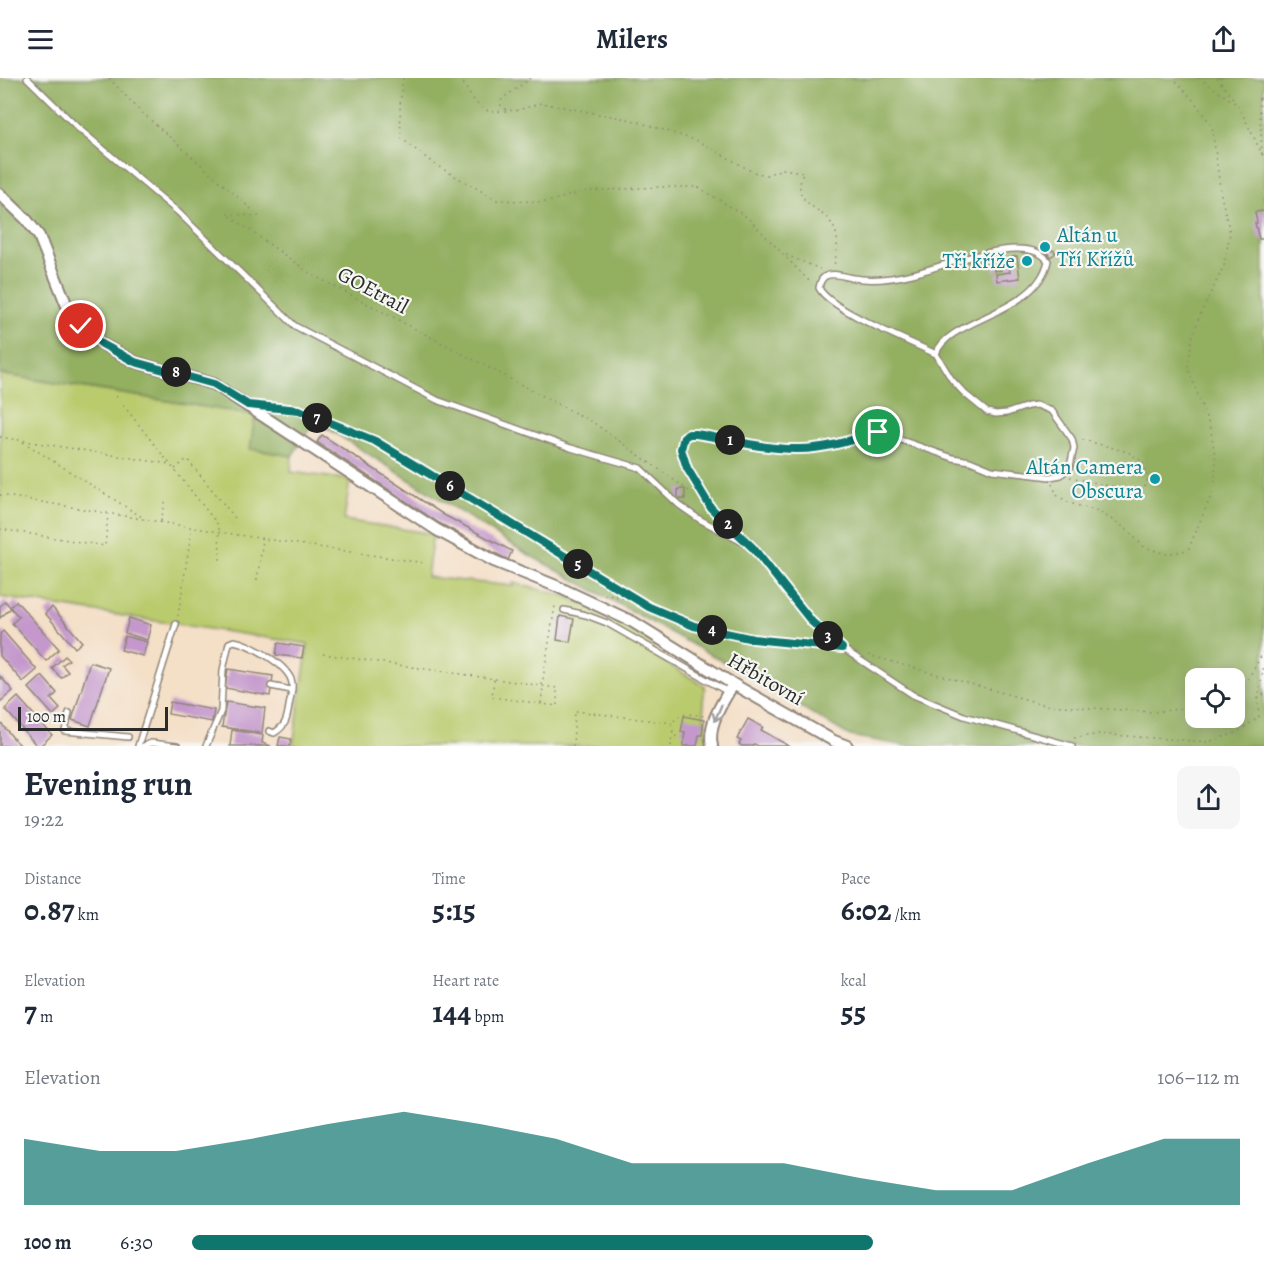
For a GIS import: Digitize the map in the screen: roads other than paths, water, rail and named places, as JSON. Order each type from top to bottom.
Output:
[{"type":"street","name":"Hřbitovní","points":[[0,194],[26,219],[39,236],[67,306],[81,326],[102,344],[135,362],[214,384],[437,530],[494,561],[556,586],[633,622],[731,688],[847,746]]},
{"type":"street","points":[[712,746],[714,716],[731,688]]},
{"type":"lane","points":[[27,78],[78,128],[178,212],[295,326],[437,400],[571,448],[640,468],[679,505],[699,519],[753,548]]},
{"type":"lane","points":[[936,354],[938,347],[949,337],[1019,299],[1042,278],[1048,261],[1045,257],[1035,251],[1018,249],[996,251],[959,259],[914,274],[875,281],[833,274],[825,276],[820,282],[820,290],[843,309],[936,354],[952,380],[987,412],[1007,413],[1037,405],[1052,411],[1065,426],[1072,439],[1074,448],[1070,466],[1061,475],[1050,477],[992,470],[878,432],[848,441],[799,450],[689,434],[682,442],[681,449],[687,468],[711,508],[753,548],[812,622],[842,648],[913,695],[964,716],[1072,746]]},
{"type":"lane","points":[[564,610],[607,623],[731,688]]},
{"type":"lane","points":[[138,746],[176,624]]},
{"type":"lane","points":[[206,746],[221,711],[223,670],[230,643],[234,641],[255,648],[273,661],[286,671],[292,683],[286,722],[274,733],[269,731]]},
{"type":"lane","points":[[271,686],[291,690]]},
{"type":"lane","points":[[69,713],[65,731],[128,737]]},
{"type":"lane","points":[[143,746],[151,743],[177,746]]},
{"type":"place","name":"Altán u Tří Křížů","points":[[1045,247]]},
{"type":"place","name":"Tři kříže","points":[[1027,261]]},
{"type":"place","name":"Altán Camera Obscura","points":[[1155,479]]}]
